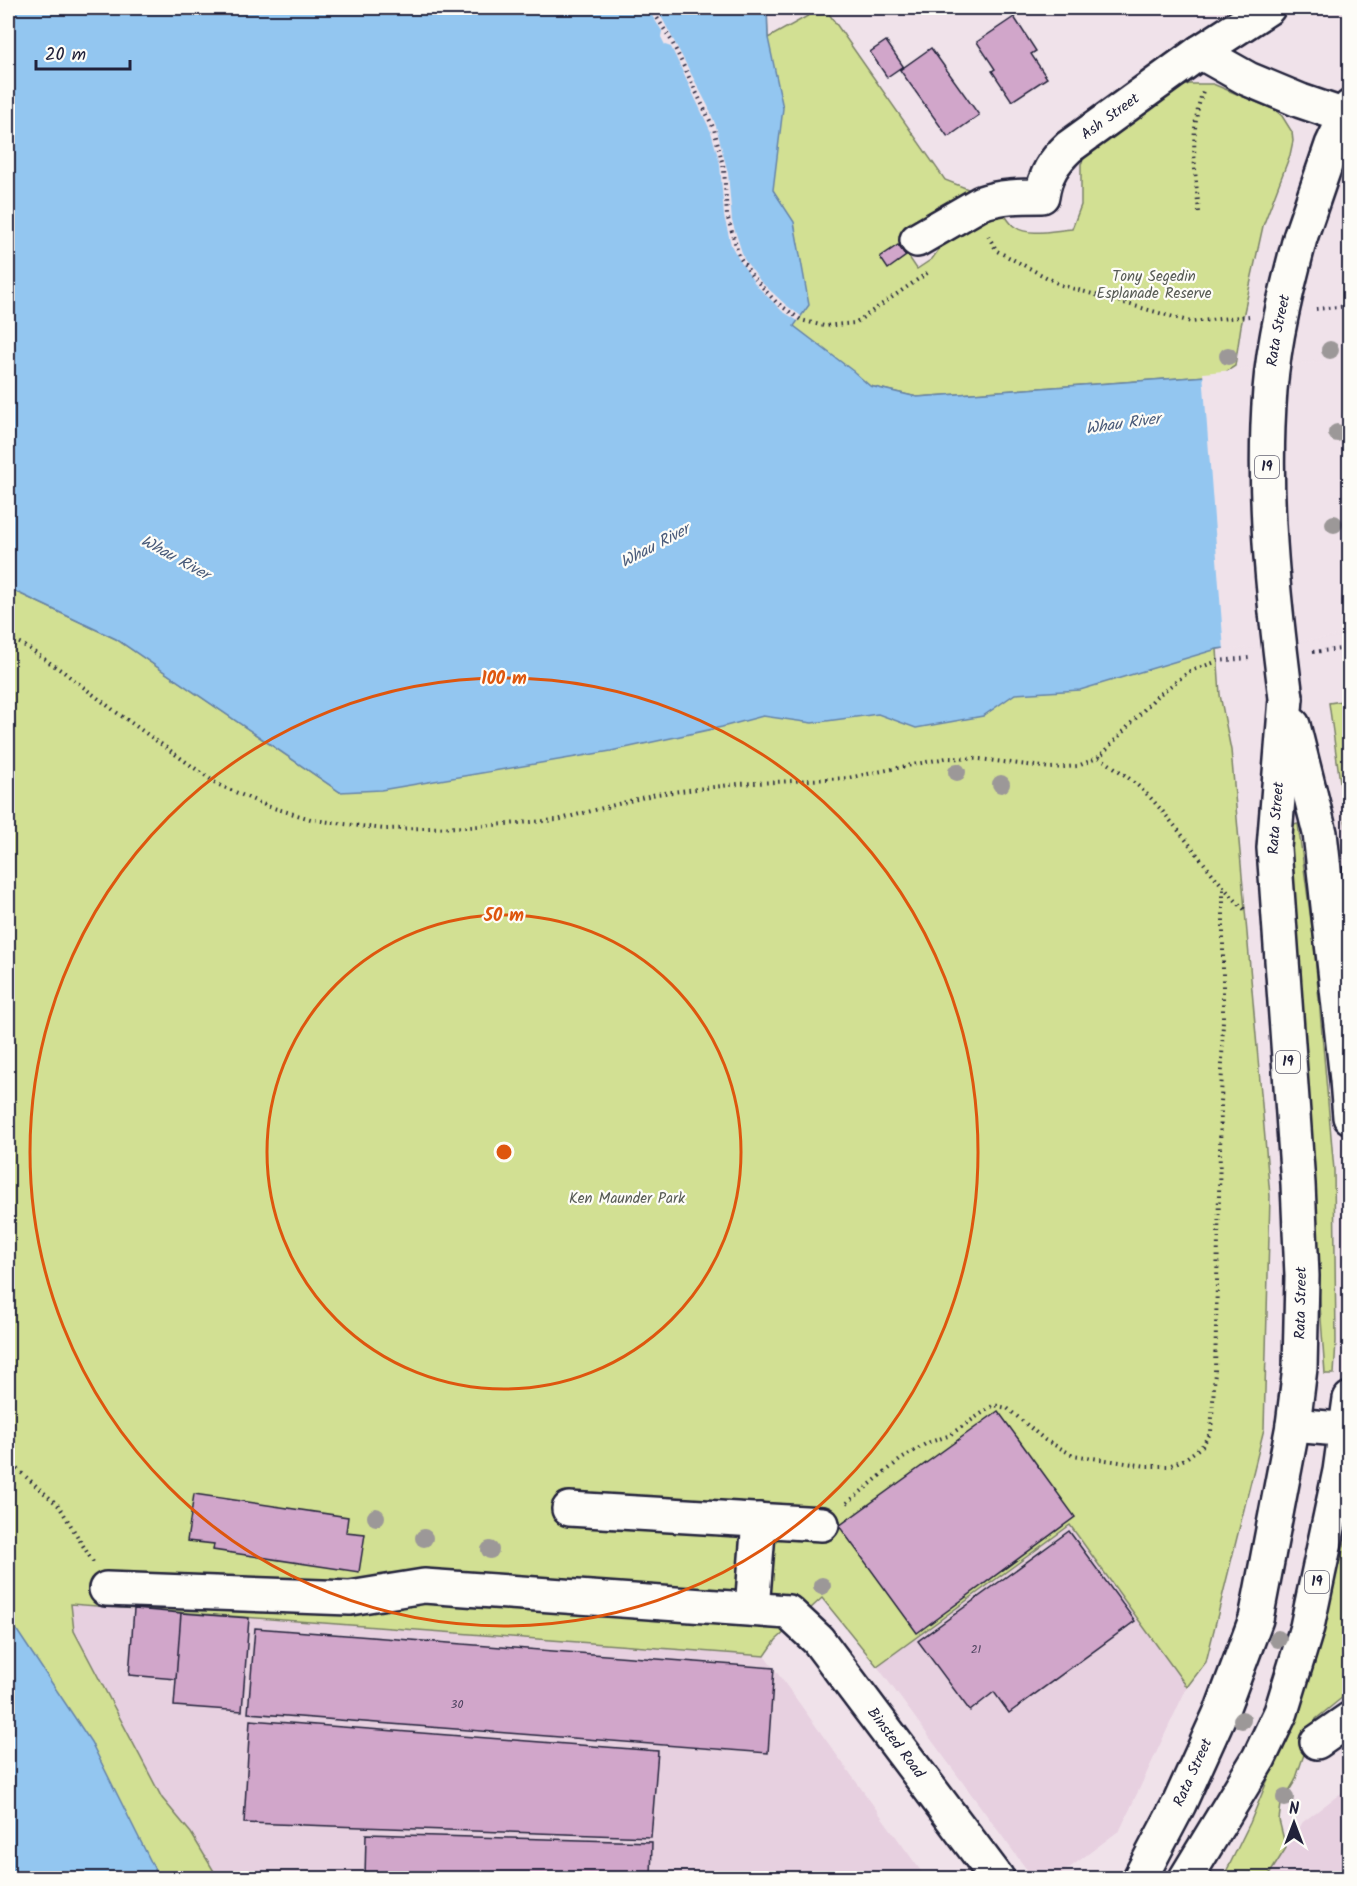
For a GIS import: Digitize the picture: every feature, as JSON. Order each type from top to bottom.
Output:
[{"type":"main road","name":"Ash Street","points":[[981,203],[1010,196],[1042,196],[1044,183],[1056,159],[1069,147],[1200,52],[1268,8]]},
{"type":"main road","points":[[1200,52],[1248,79],[1301,101],[1347,112]]},
{"type":"main road","name":"Rata Street","points":[[1347,112],[1332,145],[1300,238],[1285,295],[1270,388],[1267,461],[1271,564],[1286,698],[1320,833],[1350,1118]]},
{"type":"main road","points":[[917,240],[981,203]]},
{"type":"main road","name":"Rata Street","points":[[1140,1878],[1179,1804],[1223,1707],[1256,1619],[1293,1425],[1300,1368],[1302,1276],[1298,1184],[1274,848],[1286,698]]},
{"type":"main road","points":[[1293,1425],[1349,1419]]},
{"type":"main road","name":"19","points":[[1186,1878],[1259,1758],[1281,1712],[1307,1627],[1349,1419]]},
{"type":"main road","points":[[570,1509],[759,1520],[833,1514]]},
{"type":"main road","points":[[106,1589],[350,1598],[424,1586],[752,1609],[759,1520]]},
{"type":"main road","name":"Binsted Road","points":[[752,1609],[788,1612],[818,1640],[997,1878]]},
{"type":"main road","points":[[1317,1742],[1350,1719]]},
{"type":"path","points":[[651,8],[671,40],[714,129],[724,169],[727,214],[739,256],[764,290],[776,302],[801,320],[824,326],[855,323],[939,265]]},
{"type":"path","points":[[1199,212],[1194,161],[1194,127],[1205,85]]},
{"type":"path","points":[[981,203],[986,233],[997,251],[1061,285],[1191,322],[1259,315]]},
{"type":"path","points":[[1316,309],[1350,306]]},
{"type":"path","points":[[8,638],[65,673],[217,784],[267,806],[314,820],[384,829],[557,820],[656,794],[738,784],[848,778],[946,758],[980,759],[1051,768],[1078,765],[1100,757],[1156,697],[1190,671],[1218,661],[1254,657]]},
{"type":"path","points":[[1302,653],[1350,648]]},
{"type":"path","points":[[1100,757],[1129,777],[1156,804],[1223,889],[1252,916]]},
{"type":"path","points":[[833,1514],[900,1460],[927,1443],[948,1436],[994,1405],[1007,1408],[1045,1440],[1073,1455],[1146,1466],[1169,1466],[1185,1459],[1202,1446],[1211,1432],[1215,1371],[1223,889]]},
{"type":"path","points":[[8,1461],[58,1506],[92,1561],[106,1589]]},
{"type":"shaded area","points":[[1070,1525],[1187,1687],[1120,1830],[1056,1878],[1033,1878],[877,1666]]},
{"type":"shaded area","points":[[70,1604],[765,1656],[926,1878],[218,1878],[191,1833],[162,1798],[74,1631]]},
{"type":"shaded area","points":[[1349,1787],[1349,1878],[1267,1878],[1303,1822]]},
{"type":"green space","name":"Tony Segedin Esplanade Reserve","points":[[8,8],[767,8],[768,38],[825,8],[945,180],[980,191],[905,231],[899,242],[917,269],[932,259],[942,245],[995,207],[1012,225],[1027,232],[1072,229],[1081,205],[1081,164],[1088,151],[1179,88],[1189,84],[1213,84],[1275,110],[1282,116],[1292,132],[1293,141],[1290,155],[1263,226],[1241,326],[1235,366],[1221,375],[917,397],[870,386]]},
{"type":"green space","name":"Ken Maunder Park","points":[[8,588],[116,639],[340,792],[489,700],[1349,632],[1217,649],[1220,695],[1231,750],[1270,1196],[1264,1429],[1206,1662],[1187,1687],[1070,1525],[877,1666],[822,1598],[776,1640],[765,1656],[71,1604],[74,1631],[162,1798],[191,1833],[218,1878],[73,1878],[8,1776]]},
{"type":"green space","points":[[1350,700],[1349,847],[1329,703]]},
{"type":"green space","points":[[1298,824],[1314,943],[1334,1170],[1336,1341],[1334,1374],[1325,1374],[1317,1264],[1313,1162],[1289,826]]},
{"type":"green space","points":[[1349,1529],[1349,1692],[1316,1719],[1295,1781],[1281,1804],[1279,1820],[1286,1848],[1267,1878],[1223,1878],[1250,1823],[1297,1708]]},
{"type":"water","name":"Whau River","points":[[8,8],[767,8],[768,38],[783,108],[773,190],[794,222],[809,305],[794,326],[870,386],[917,397],[1221,375],[1349,632],[1217,649],[1080,690],[1015,694],[983,716],[916,728],[878,714],[812,723],[763,716],[611,751],[381,790],[340,792],[116,639],[8,588]]},
{"type":"water","points":[[8,1617],[91,1742],[159,1878],[8,1878]]},
{"type":"pier","points":[[647,8],[655,8],[662,18],[716,126],[728,173],[732,221],[744,259],[761,282],[801,316],[798,321],[782,311],[756,285],[731,245],[724,216],[720,164],[711,132],[671,47],[665,45],[661,37],[662,31]]},
{"type":"pier","points":[[1350,358],[1350,635],[1224,651],[1203,373]]},
{"type":"building","points":[[1014,17],[1036,51],[1031,54],[1047,78],[1012,101],[992,71],[995,69],[977,42]]},
{"type":"building","points":[[886,41],[903,66],[887,77],[870,52]]},
{"type":"building","points":[[931,48],[979,115],[948,137],[900,70]]},
{"type":"building","points":[[898,245],[906,256],[888,269],[880,257]]},
{"type":"building","points":[[998,1411],[1075,1517],[917,1633],[839,1526]]},
{"type":"building","points":[[194,1494],[348,1517],[346,1532],[365,1534],[359,1572],[213,1550],[214,1544],[187,1541]]},
{"type":"building","points":[[1069,1531],[1135,1621],[1009,1713],[994,1692],[970,1711],[918,1641]]},
{"type":"building","points":[[134,1609],[181,1613],[176,1679],[129,1675]]},
{"type":"building","points":[[181,1613],[249,1618],[242,1711],[174,1706]]},
{"type":"building","points":[[255,1628],[774,1668],[768,1753],[248,1713]]},
{"type":"building","points":[[250,1720],[658,1751],[651,1837],[244,1823]]},
{"type":"building","points":[[366,1834],[652,1842],[651,1878],[365,1878]]}]
